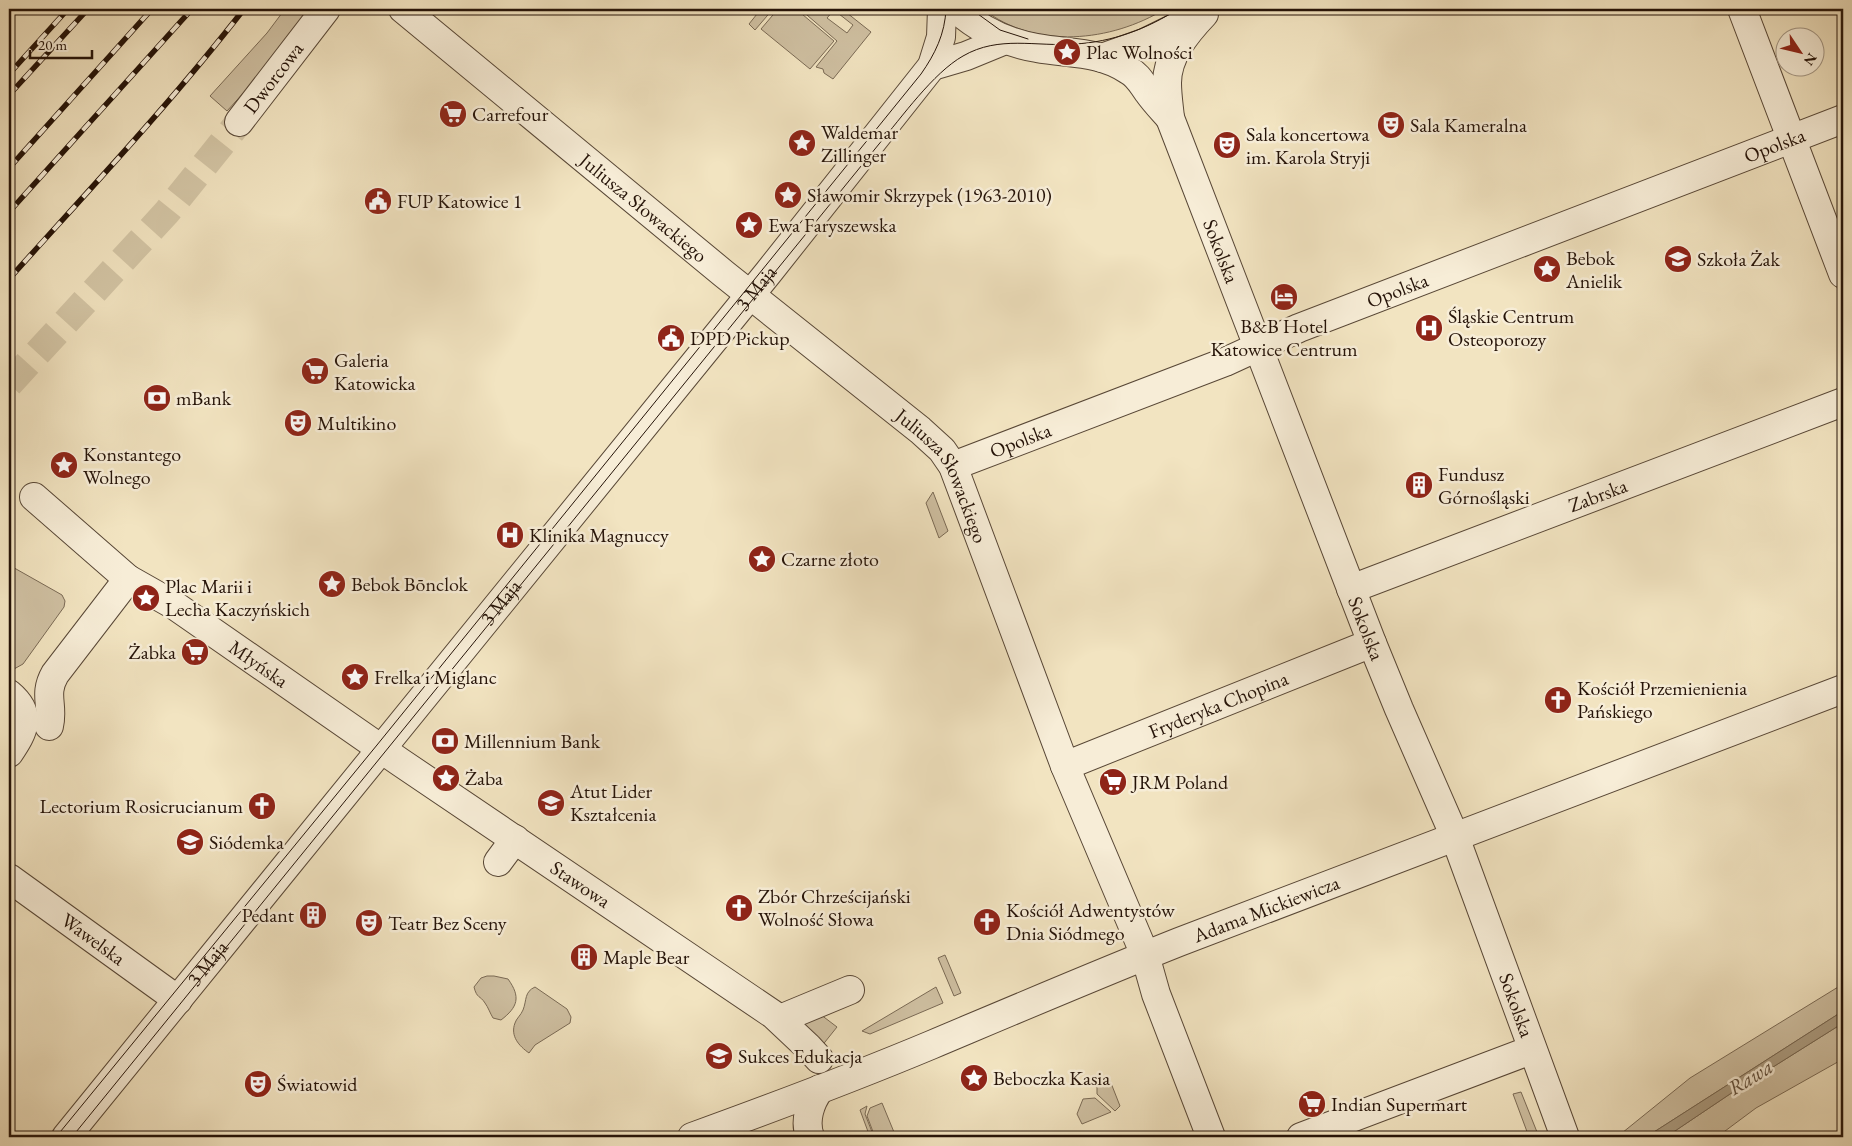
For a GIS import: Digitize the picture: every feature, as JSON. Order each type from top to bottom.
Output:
[{"type":"street","name":"Dworcowa","points":[[238,122],[326,9]]},
{"type":"street","name":"Juliusza Słowackiego","points":[[402,9],[750,295],[920,430],[942,450],[953,466],[1065,766],[1145,955],[1156,994],[1211,1137]]},
{"type":"street","name":"3 Maja","points":[[66,1137],[750,295],[932,66],[941,37],[942,9]]},
{"type":"street","points":[[956,9],[981,28],[1005,40],[1031,48],[1086,53],[1102,58],[1169,32],[1206,11]]},
{"type":"street","points":[[1742,9],[1843,274]]},
{"type":"street","name":"Sokolska","points":[[1206,11],[1192,26],[1170,63],[1167,83],[1170,118],[1372,643],[1455,837],[1564,1137]]},
{"type":"street","points":[[932,66],[966,56],[1005,40]]},
{"type":"street","name":"Sokolska","points":[[1102,58],[1130,70],[1170,118]]},
{"type":"street","name":"Opolska","points":[[953,466],[1225,362],[1308,324],[1843,119]]},
{"type":"street","name":"Zabrska","points":[[1352,589],[1843,402]]},
{"type":"street","name":"Młyńska","points":[[34,497],[128,579],[174,605],[381,749]]},
{"type":"street","points":[[49,726],[52,717],[48,694],[50,683],[128,579]]},
{"type":"street","name":"Fryderyka Chopina","points":[[1065,766],[1372,643]]},
{"type":"street","name":"Adama Mickiewicza","points":[[692,1137],[820,1089],[1145,955],[1843,689]]},
{"type":"street","points":[[9,694],[20,706],[24,721],[21,734],[9,753]]},
{"type":"street","name":"Stawowa","points":[[381,749],[780,1019],[819,1059]]},
{"type":"street","points":[[498,862],[515,839]]},
{"type":"street","name":"Wawelska","points":[[9,878],[178,1000]]},
{"type":"street","points":[[780,1019],[850,990]]},
{"type":"street","points":[[1300,1137],[1532,1050]]},
{"type":"street","points":[[810,1137],[807,1129],[809,1116],[814,1097],[820,1089]]},
{"type":"shaded area","points":[[285,9],[310,9],[266,68],[227,111],[210,96],[267,33]]},
{"type":"shaded area","points":[[761,9],[773,9],[755,30],[749,24]]},
{"type":"shaded area","points":[[778,9],[796,9],[834,41],[810,69],[761,29]]},
{"type":"shaded area","points":[[800,9],[842,9],[871,32],[833,79],[824,73],[823,69],[816,67],[837,41]],"holes":[[[834,10],[853,25],[847,33],[827,18]]]},
{"type":"shaded area","points":[[983,9],[1165,9],[1121,29],[1073,37],[1049,36],[1026,31],[1004,22]]},
{"type":"shaded area","points":[[933,492],[948,531],[939,538],[926,503]]},
{"type":"shaded area","points":[[9,565],[62,595],[65,601],[64,607],[23,664],[14,669],[9,668]]},
{"type":"shaded area","points":[[945,955],[961,993],[954,996],[938,958]]},
{"type":"shaded area","points":[[487,976],[508,979],[515,991],[516,1001],[514,1006],[501,1020],[493,1018],[475,991],[474,987],[481,978]]},
{"type":"shaded area","points":[[1843,984],[1843,1011],[1654,1132],[1658,1137],[1617,1137],[1690,1078]]},
{"type":"shaded area","points":[[535,987],[567,1009],[571,1017],[570,1023],[535,1045],[529,1053],[516,1040],[514,1028],[523,1010],[527,994]]},
{"type":"shaded area","points":[[936,987],[943,1003],[870,1034],[862,1031]]},
{"type":"shaded area","points":[[812,1008],[837,1027],[817,1052],[796,1016]]},
{"type":"shaded area","points":[[1843,1023],[1843,1059],[1756,1108],[1717,1137],[1666,1137],[1730,1094]]},
{"type":"shaded area","points":[[1096,1076],[1109,1078],[1120,1106],[1115,1111],[1097,1094],[1097,1086],[1093,1082]]},
{"type":"shaded area","points":[[1521,1092],[1539,1137],[1529,1137],[1513,1094]]},
{"type":"shaded area","points":[[1095,1098],[1111,1112],[1082,1124],[1077,1114],[1083,1099]]},
{"type":"shaded area","points":[[882,1103],[896,1137],[875,1137],[867,1116],[870,1108]]},
{"type":"shaded area","points":[[867,1106],[865,1114],[874,1137],[870,1137],[860,1110]]},
{"type":"water","name":"Rawa","points":[[1843,1011],[1843,1023],[1666,1137],[1658,1137],[1654,1132]]},
{"type":"tunnel","points":[[9,384],[167,212],[239,122]]},
{"type":"tram line","points":[[56,1137],[377,745],[921,74],[931,59],[938,43],[944,27],[946,9]]},
{"type":"tram line","points":[[971,9],[1000,30],[1028,39]]},
{"type":"tram line","points":[[72,1137],[929,84],[963,56],[990,46],[1018,43],[1060,45],[1089,43],[1129,33],[1154,23],[1178,9]]},
{"type":"railway","points":[[9,74],[68,9]]},
{"type":"railway","points":[[9,95],[88,9]]},
{"type":"railway","points":[[9,168],[152,9]]},
{"type":"railway","points":[[9,212],[192,9]]},
{"type":"railway","points":[[9,279],[159,112],[244,9]]},
{"type":"place","name":"Plac Wolności","points":[[1067,52]]},
{"type":"place","name":"Carrefour","points":[[453,114]]},
{"type":"place","name":"Sala Kameralna","points":[[1391,125]]},
{"type":"place","name":"Waldemar Zillinger","points":[[802,143]]},
{"type":"place","name":"Sala koncertowa im. Karola Stryji","points":[[1227,145]]},
{"type":"place","name":"Sławomir Skrzypek (1963-2010)","points":[[788,195]]},
{"type":"place","name":"FUP Katowice 1","points":[[378,201]]},
{"type":"place","name":"Ewa Faryszewska","points":[[749,225]]},
{"type":"place","name":"Szkoła Żak","points":[[1678,259]]},
{"type":"place","name":"Bebok Anielik","points":[[1547,269]]},
{"type":"place","name":"B&B Hotel Katowice Centrum","points":[[1284,297]]},
{"type":"place","name":"Śląskie Centrum Osteoporozy","points":[[1429,328]]},
{"type":"place","name":"DPD Pickup","points":[[671,338]]},
{"type":"place","name":"Galeria Katowicka","points":[[315,371]]},
{"type":"place","name":"mBank","points":[[157,398]]},
{"type":"place","name":"Multikino","points":[[298,423]]},
{"type":"place","name":"Konstantego Wolnego","points":[[64,465]]},
{"type":"place","name":"Fundusz Górnośląski","points":[[1419,485]]},
{"type":"place","name":"Klinika Magnuccy","points":[[510,535]]},
{"type":"place","name":"Czarne złoto","points":[[762,559]]},
{"type":"place","name":"Bebok Bōnclok","points":[[332,584]]},
{"type":"place","name":"Plac Marii i Lecha Kaczyńskich","points":[[146,598]]},
{"type":"place","name":"Żabka","points":[[195,652]]},
{"type":"place","name":"Frelka i Miglanc","points":[[355,677]]},
{"type":"place","name":"Kościół Przemienienia Pańskiego","points":[[1558,700]]},
{"type":"place","name":"Millennium Bank","points":[[445,741]]},
{"type":"place","name":"Żaba","points":[[446,778]]},
{"type":"place","name":"JRM Poland","points":[[1113,782]]},
{"type":"place","name":"Atut Lider Kształcenia","points":[[551,803]]},
{"type":"place","name":"Lectorium Rosicrucianum","points":[[262,806]]},
{"type":"place","name":"Siódemka","points":[[190,842]]},
{"type":"place","name":"Zbór Chrześcijański Wolność Słowa","points":[[739,908]]},
{"type":"place","name":"Pedant","points":[[313,915]]},
{"type":"place","name":"Kościół Adwentystów Dnia Siódmego","points":[[987,922]]},
{"type":"place","name":"Teatr Bez Sceny","points":[[369,923]]},
{"type":"place","name":"Maple Bear","points":[[584,957]]},
{"type":"place","name":"Sukces Edukacja","points":[[719,1056]]},
{"type":"place","name":"Beboczka Kasia","points":[[974,1078]]},
{"type":"place","name":"Światowid","points":[[258,1084]]},
{"type":"place","name":"Indian Supermart","points":[[1312,1104]]}]
